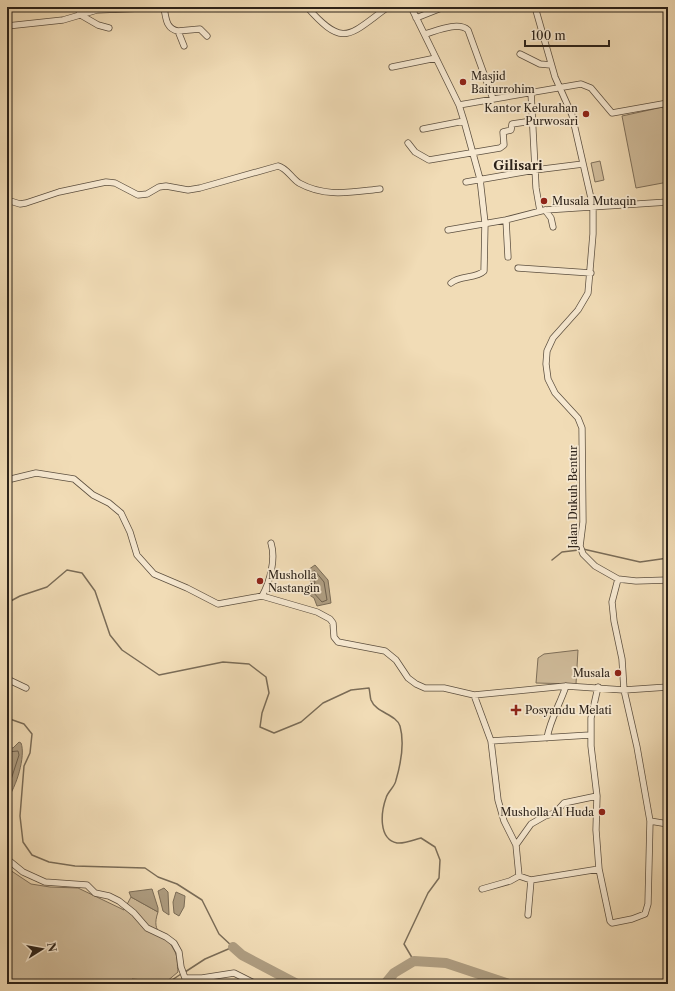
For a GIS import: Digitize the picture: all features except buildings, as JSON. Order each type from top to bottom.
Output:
[{"type":"street","points":[[7,26],[63,20],[79,14],[97,10],[173,7]]},
{"type":"street","points":[[307,7],[325,26],[345,35],[388,7]]},
{"type":"street","points":[[411,7],[459,105],[480,178],[485,223],[484,270],[480,274],[455,280],[451,283]]},
{"type":"street","points":[[416,18],[444,7]]},
{"type":"street","name":"Jalan Dukuh Bentur","points":[[535,7],[551,64],[559,87],[572,115],[593,207],[591,273],[588,293],[578,310],[553,338],[546,351],[548,379],[555,393],[578,418],[582,428],[583,522],[580,546],[583,554],[595,566],[618,579],[636,581],[668,580]]},
{"type":"street","points":[[164,8],[168,26],[173,30],[200,29],[207,36]]},
{"type":"street","points":[[79,14],[98,25],[109,28]]},
{"type":"street","points":[[424,34],[456,26],[464,27],[468,30],[493,99]]},
{"type":"street","points":[[178,31],[184,46]]},
{"type":"street","points":[[520,54],[540,64],[551,64]]},
{"type":"street","points":[[392,67],[436,58]]},
{"type":"street","points":[[459,105],[581,84],[588,86],[612,113],[668,103]]},
{"type":"street","points":[[531,92],[535,170],[542,211],[551,218],[553,227]]},
{"type":"street","points":[[423,129],[464,121]]},
{"type":"street","points":[[408,143],[415,152],[429,160],[502,148],[504,145],[503,132],[511,130],[512,124],[532,121]]},
{"type":"street","points":[[466,182],[480,178],[583,164]]},
{"type":"street","points":[[7,200],[20,204],[26,203],[59,192],[106,182],[115,183],[138,195],[147,194],[159,187],[166,186],[188,190],[278,166],[299,183],[329,193],[354,194],[380,189]]},
{"type":"street","points":[[448,230],[506,220],[542,211],[668,202]]},
{"type":"street","points":[[506,220],[508,257]]},
{"type":"street","points":[[518,268],[591,273]]},
{"type":"street","points":[[7,480],[36,473],[74,479],[93,495],[109,503],[121,513],[130,532],[137,555],[154,574],[187,588],[218,604],[262,596],[328,617],[333,623],[334,636],[338,642],[384,651],[396,660],[408,678],[425,688],[444,688],[474,695],[566,686],[598,687],[624,690],[668,687]]},
{"type":"street","points":[[262,596],[272,564],[273,549],[271,543]]},
{"type":"street","points":[[598,687],[591,718],[590,735],[597,796],[596,830],[599,869],[610,921],[612,923],[632,919],[645,914],[648,904],[650,821],[638,747],[624,690],[623,668],[614,621],[612,602],[618,579]]},
{"type":"street","points":[[7,678],[26,688]]},
{"type":"street","points":[[547,738],[550,724],[561,703],[566,686]]},
{"type":"street","points":[[474,695],[490,741],[498,800],[504,821],[516,845],[519,876]]},
{"type":"street","points":[[490,741],[590,735]]},
{"type":"street","points":[[516,845],[531,824],[545,816],[555,813],[564,803],[597,796]]},
{"type":"street","points":[[650,821],[668,824]]},
{"type":"street","points":[[7,859],[23,872],[45,882],[87,885],[95,893],[109,896],[119,901],[134,913],[148,928],[171,939],[179,952],[181,967],[185,978],[202,978],[234,973],[256,984]]},
{"type":"street","points":[[482,889],[510,881],[519,876],[531,880],[599,869]]},
{"type":"street","points":[[528,915],[531,880]]},
{"type":"shaded area","points":[[663,107],[668,131],[668,182],[636,188],[622,116]]},
{"type":"shaded area","points":[[600,161],[604,180],[595,182],[591,163]]},
{"type":"shaded area","points":[[578,650],[576,684],[536,683],[538,658],[544,654]]},
{"type":"shaded area","points":[[7,868],[31,884],[50,887],[78,888],[124,910],[131,897],[158,912],[156,920],[157,930],[171,944],[175,952],[178,972],[166,982],[132,979],[128,984],[7,984]]},
{"type":"water","points":[[315,565],[328,580],[331,603],[317,606],[314,598],[308,594],[307,586],[311,582],[308,577],[306,577],[305,572]]},
{"type":"water","points":[[19,742],[21,743],[22,749],[21,764],[17,780],[7,799],[7,747],[13,748]]},
{"type":"water","points":[[164,888],[168,892],[169,915],[163,911],[158,891]]},
{"type":"water","points":[[152,889],[158,912],[131,897],[129,892]]},
{"type":"water","points":[[176,892],[185,896],[184,907],[179,916],[174,913],[173,902]]},
{"type":"waterway","points":[[583,549],[640,562],[668,558]]},
{"type":"waterway","points":[[552,560],[562,552],[579,550]]},
{"type":"waterway","points":[[7,603],[20,596],[47,587],[67,570],[82,573],[95,591],[110,635],[122,650],[159,675],[223,662],[249,664],[266,677],[269,693],[262,713],[260,727],[274,733],[301,722],[323,703],[351,690],[369,688],[371,700],[377,708],[398,722],[402,740],[401,760],[395,782],[384,804],[382,817],[384,831],[391,840],[397,843],[421,838],[435,847],[440,860],[439,878],[428,893],[404,944],[414,961]]},
{"type":"waterway","points":[[7,718],[24,724],[32,734],[30,753],[24,766],[20,816],[23,842],[32,855],[49,862],[75,866],[145,868],[158,877],[177,884],[202,900],[219,934],[233,947],[205,959],[185,972]]},
{"type":"waterway","points":[[233,947],[242,955],[297,984]]},
{"type":"waterway","points":[[385,984],[394,973],[414,961],[446,963],[509,984]]},
{"type":"waterway","points":[[166,984],[181,974]]},
{"type":"place","name":"Masjid Baiturrohim","points":[[463,82]]},
{"type":"place","name":"Kantor Kelurahan Purwosari","points":[[586,114]]},
{"type":"place","name":"Musala Mutaqin","points":[[544,201]]},
{"type":"place","name":"Musholla Nastangin","points":[[260,581]]},
{"type":"place","name":"Musala","points":[[618,673]]},
{"type":"place","name":"Posyandu Melati","points":[[516,710]]},
{"type":"place","name":"Musholla Al Huda","points":[[602,812]]},
{"type":"district","name":"Gilisari","points":[[518,165]]}]
